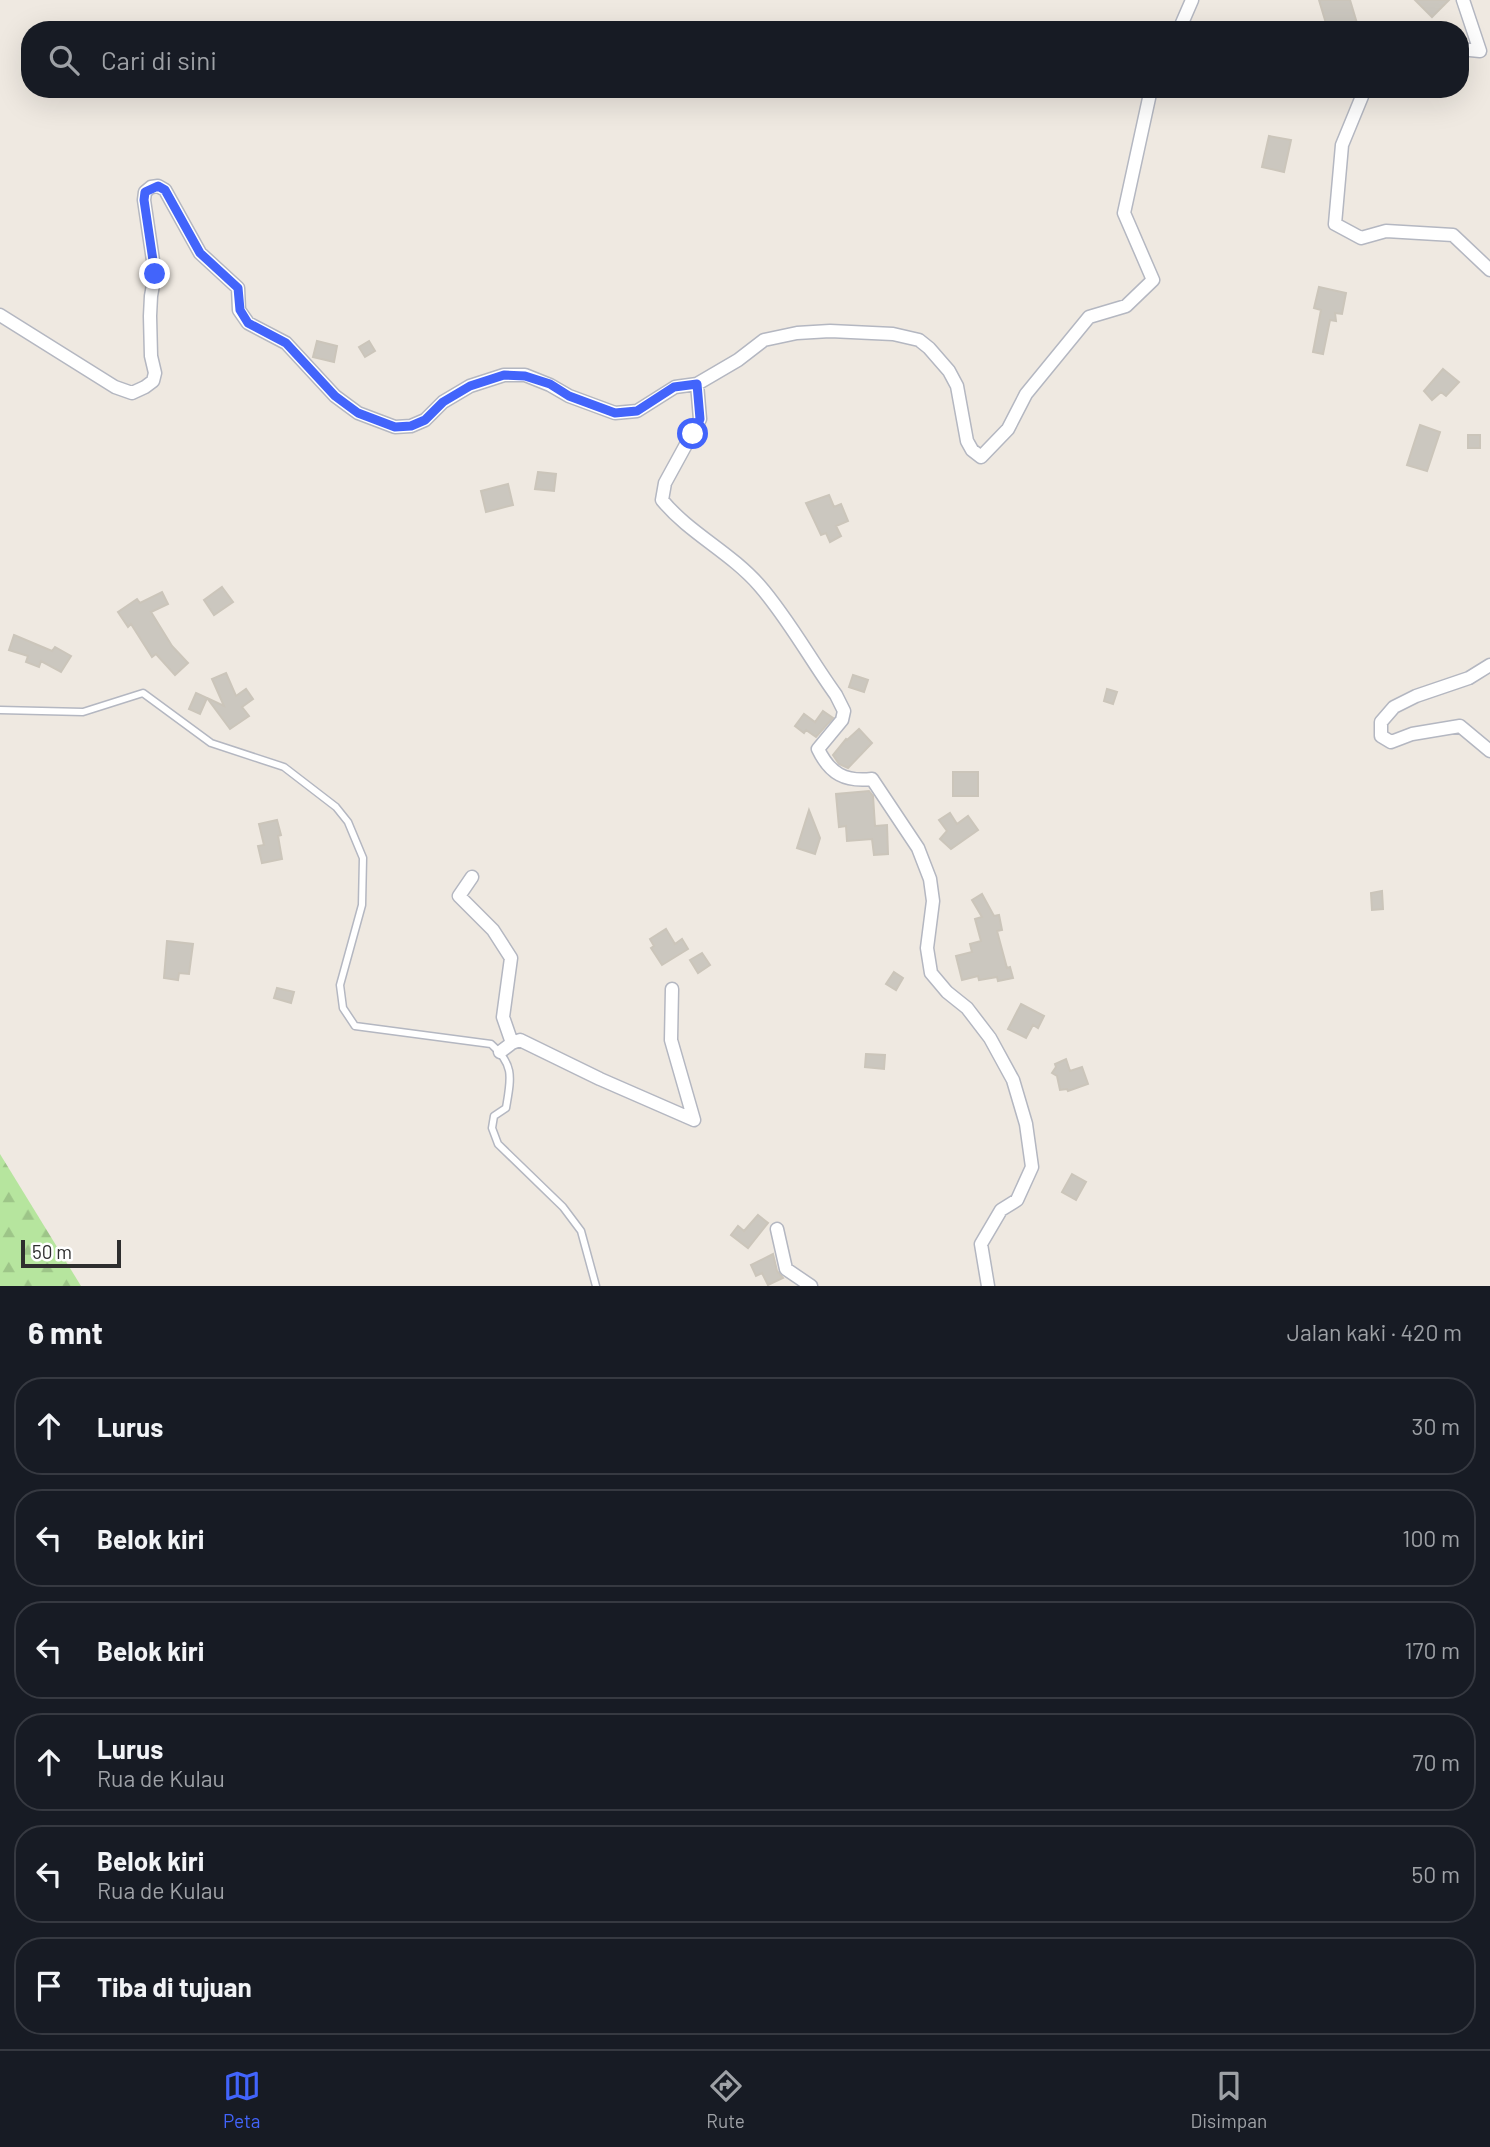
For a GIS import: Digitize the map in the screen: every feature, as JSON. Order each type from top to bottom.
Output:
[{"type":"street","points":[[1182,21],[1192,0]]},
{"type":"street","points":[[1463,0],[1480,51],[1469,50]]},
{"type":"street","points":[[0,315],[115,387],[132,393],[153,381],[155,373],[151,356],[150,316],[155,274],[144,200],[145,192],[158,186],[165,190],[200,253],[238,288],[240,310],[248,323],[286,343],[335,396],[358,413],[395,427],[411,426],[425,420],[443,402],[461,391],[504,375],[525,376],[550,384],[569,396],[615,413],[637,411],[674,387],[697,384],[738,360],[764,340],[830,331],[893,334],[919,340],[949,370],[957,386],[967,441],[972,450],[981,457],[1008,429],[1026,394],[1089,317],[1126,306],[1153,280],[1124,213],[1149,98]]},
{"type":"street","points":[[1361,98],[1342,145],[1335,224],[1362,238],[1386,231],[1453,235],[1490,270]]},
{"type":"street","points":[[697,384],[700,419],[665,483],[662,500],[676,517],[716,545],[758,584],[836,695],[844,711],[842,720],[818,749],[825,764],[839,774],[853,781],[872,779],[918,848],[930,879],[933,901],[928,948],[931,973],[947,992],[967,1008],[990,1038],[1013,1080],[1026,1124],[1032,1167],[1017,1200],[1001,1210],[981,1244],[988,1286]]},
{"type":"street","points":[[1490,665],[1469,678],[1416,696],[1394,707],[1381,722],[1381,736],[1391,742],[1412,734],[1460,726],[1490,751]]},
{"type":"street","points":[[472,877],[459,896],[493,930],[511,958],[503,1017],[513,1043]]},
{"type":"street","points":[[500,1052],[520,1040],[694,1120],[671,1040],[672,989]]},
{"type":"street","points":[[777,1229],[786,1269],[811,1286]]},
{"type":"lane","points":[[0,710],[83,712],[143,693],[211,743],[284,767],[336,807],[348,822],[363,858],[362,905],[340,985],[343,1008],[355,1026],[491,1044],[506,1057],[510,1082],[506,1108],[494,1116],[492,1128],[498,1144],[563,1207],[581,1231],[596,1286]]},
{"type":"green space","points":[[0,1154],[81,1286],[0,1286]]},
{"type":"building","points":[[1319,0],[1350,0],[1356,21],[1325,21]]},
{"type":"building","points":[[1415,0],[1449,0],[1432,17]]},
{"type":"building","points":[[1269,136],[1291,140],[1284,172],[1262,167]]},
{"type":"building","points":[[1319,287],[1346,293],[1342,314],[1335,313],[1336,321],[1330,320],[1323,354],[1313,352],[1321,310],[1314,308]]},
{"type":"building","points":[[317,341],[337,346],[334,362],[313,357]]},
{"type":"building","points":[[369,341],[375,351],[365,357],[359,347]]},
{"type":"building","points":[[1443,369],[1459,382],[1446,396],[1441,392],[1432,400],[1424,391]]},
{"type":"building","points":[[1420,425],[1440,432],[1427,471],[1407,465]]},
{"type":"building","points":[[1468,435],[1480,435],[1480,448],[1468,448]]},
{"type":"building","points":[[538,472],[556,474],[554,491],[535,489]]},
{"type":"building","points":[[508,484],[513,505],[486,512],[481,491]]},
{"type":"building","points":[[829,495],[834,507],[841,504],[848,521],[836,526],[841,536],[830,542],[826,533],[821,535],[806,503]]},
{"type":"building","points":[[222,587],[233,602],[214,615],[204,600]]},
{"type":"building","points":[[162,592],[168,604],[151,612],[172,646],[188,663],[175,675],[156,654],[152,657],[131,624],[128,627],[118,612],[137,599],[140,603]]},
{"type":"building","points":[[14,635],[52,651],[55,647],[71,656],[61,672],[41,661],[39,667],[26,662],[28,656],[9,650]]},
{"type":"building","points":[[226,673],[236,696],[246,689],[253,699],[242,707],[249,716],[230,729],[207,698],[224,706],[212,679]]},
{"type":"building","points":[[853,675],[868,680],[864,692],[849,687]]},
{"type":"building","points":[[1107,689],[1117,692],[1113,704],[1104,701]]},
{"type":"building","points":[[196,693],[207,698],[200,714],[189,709]]},
{"type":"building","points":[[823,711],[833,718],[816,737],[795,726],[804,714],[815,722]]},
{"type":"building","points":[[859,729],[872,743],[848,768],[839,764],[833,755],[846,739]]},
{"type":"building","points":[[953,772],[978,772],[978,796],[953,796]]},
{"type":"building","points":[[869,791],[873,796],[875,826],[887,825],[888,854],[874,855],[872,839],[847,841],[846,826],[839,827],[836,794]]},
{"type":"building","points":[[809,810],[820,838],[815,854],[797,848]]},
{"type":"building","points":[[950,813],[957,824],[968,816],[978,830],[951,849],[940,839],[947,831],[939,820]]},
{"type":"building","points":[[277,820],[282,859],[262,863],[258,846],[264,845],[259,824]]},
{"type":"building","points":[[1382,891],[1383,909],[1372,910],[1371,893]]},
{"type":"building","points":[[982,894],[994,916],[999,915],[1002,930],[997,931],[1007,968],[1010,967],[1013,978],[998,981],[997,977],[979,980],[978,976],[962,980],[956,956],[972,952],[970,944],[981,941],[975,919],[982,917],[972,900]]},
{"type":"building","points":[[666,929],[675,944],[682,939],[688,949],[662,965],[651,948],[654,946],[650,939]]},
{"type":"building","points":[[167,941],[193,944],[189,974],[179,973],[178,980],[164,978]]},
{"type":"building","points":[[702,953],[710,965],[698,973],[690,960]]},
{"type":"building","points":[[894,972],[903,978],[896,990],[886,984]]},
{"type":"building","points":[[277,988],[294,992],[291,1003],[274,998]]},
{"type":"building","points":[[1021,1004],[1044,1016],[1038,1028],[1033,1025],[1026,1038],[1008,1029]]},
{"type":"building","points":[[866,1054],[885,1055],[884,1069],[865,1067]]},
{"type":"building","points":[[1066,1059],[1070,1071],[1082,1067],[1088,1084],[1068,1091],[1060,1090],[1057,1076],[1052,1073],[1055,1064]]},
{"type":"building","points":[[1072,1174],[1086,1182],[1076,1200],[1062,1192]]},
{"type":"building","points":[[758,1215],[768,1223],[748,1248],[731,1235],[738,1226],[744,1231]]},
{"type":"building","points":[[773,1254],[777,1271],[783,1278],[768,1285],[762,1273],[756,1276],[751,1265]]},
{"type":"route","points":[[155,274],[144,200],[145,192],[158,186],[165,190],[200,253],[238,288],[240,310],[248,323],[286,343],[335,396],[358,413],[395,427],[411,426],[425,420],[443,402],[470,386],[504,375],[525,376],[550,384],[569,396],[615,413],[637,411],[674,387],[697,384],[700,419],[693,434]]}]
